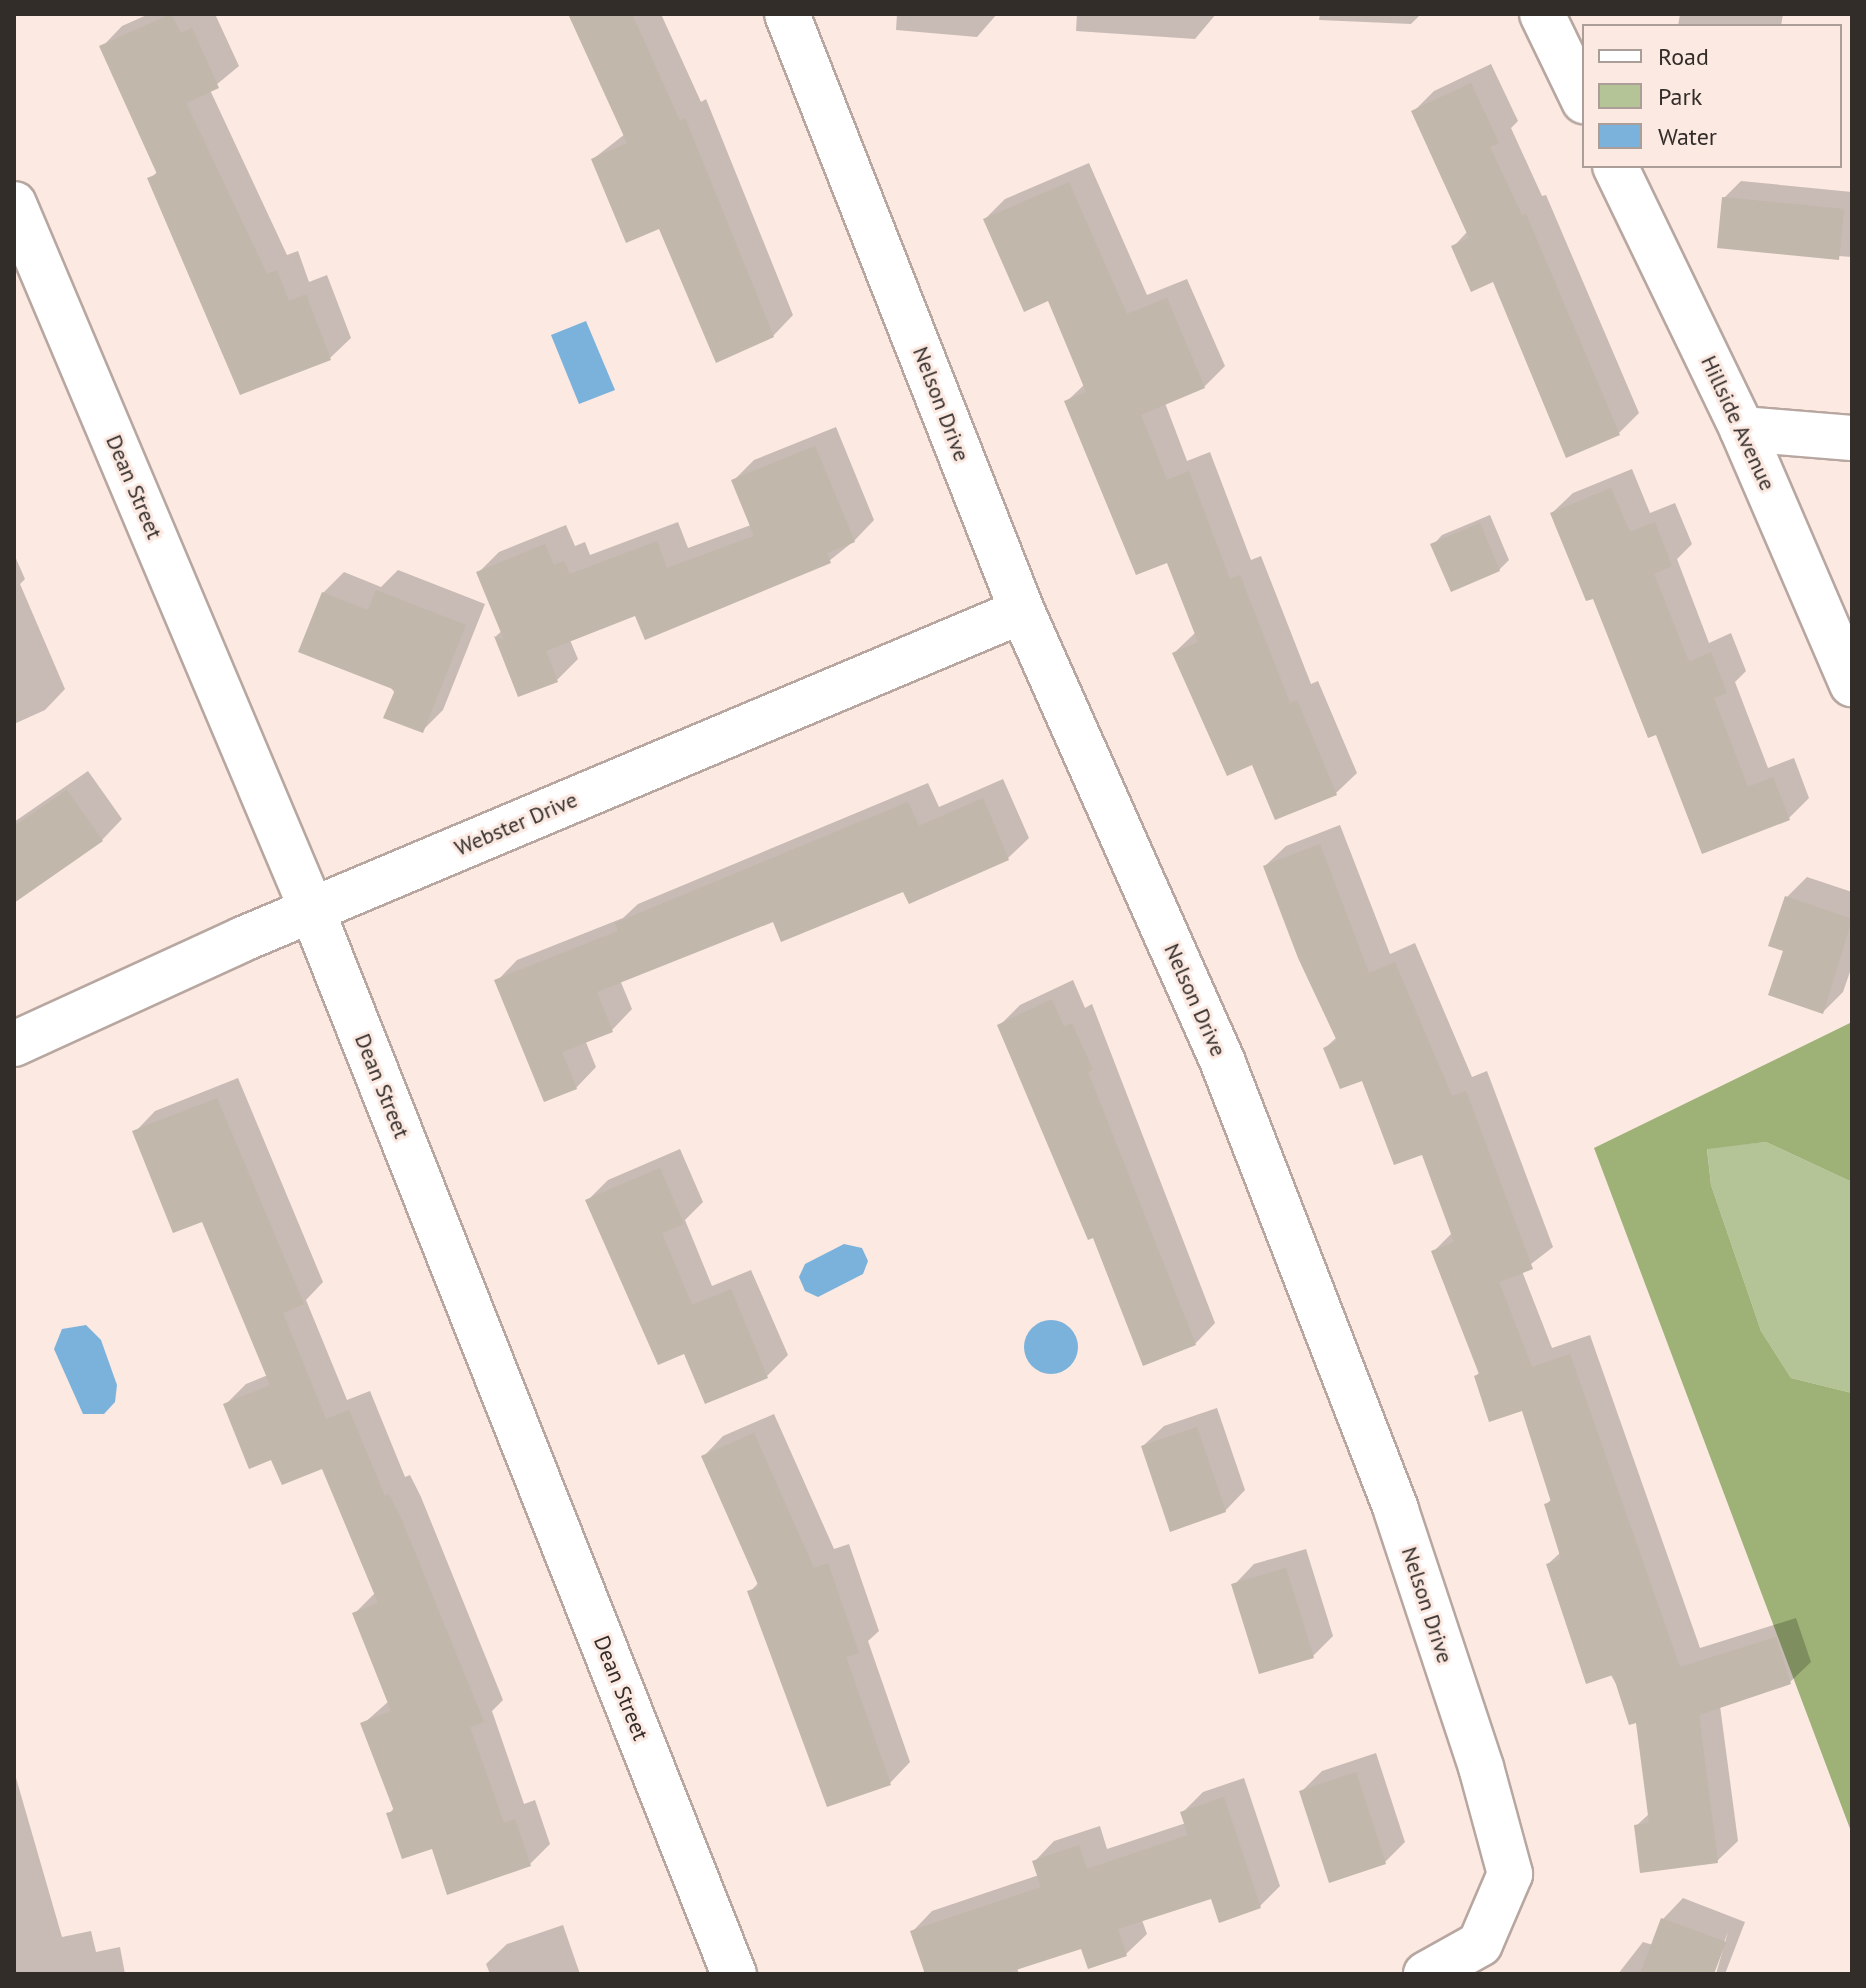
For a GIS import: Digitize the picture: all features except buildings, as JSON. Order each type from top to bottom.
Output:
[{"type":"street","name":"Nelson Drive","points":[[787,14],[1022,611],[1223,1063],[1396,1510],[1481,1767],[1510,1874],[1480,1944],[1426,1974]]},
{"type":"street","points":[[1542,14],[1582,97]]},
{"type":"street","name":"Hillside Avenue","points":[[1616,168],[1742,429],[1852,684]]},
{"type":"street","name":"Dean Street","points":[[14,204],[312,910],[734,1974]]},
{"type":"street","points":[[1742,429],[1852,438]]},
{"type":"street","name":"Webster Drive","points":[[14,1044],[312,910],[1022,611]]},
{"type":"green space","points":[[1852,1022],[1852,1182],[1766,1142],[1707,1149],[1711,1185],[1761,1331],[1791,1378],[1852,1393],[1852,1834],[1594,1148]]},
{"type":"green space","points":[[1766,1142],[1852,1182],[1852,1393],[1791,1378],[1761,1331],[1711,1185],[1707,1148]]},
{"type":"water","points":[[586,321],[615,390],[579,404],[551,335]]},
{"type":"water","points":[[844,1244],[862,1248],[868,1261],[863,1274],[818,1297],[805,1291],[799,1277],[805,1264]]},
{"type":"water","points":[[1051,1320],[1070,1328],[1078,1347],[1070,1366],[1051,1374],[1032,1366],[1024,1347],[1032,1328]]},
{"type":"water","points":[[86,1325],[101,1340],[117,1385],[115,1402],[104,1414],[83,1414],[54,1349],[62,1329]]}]
